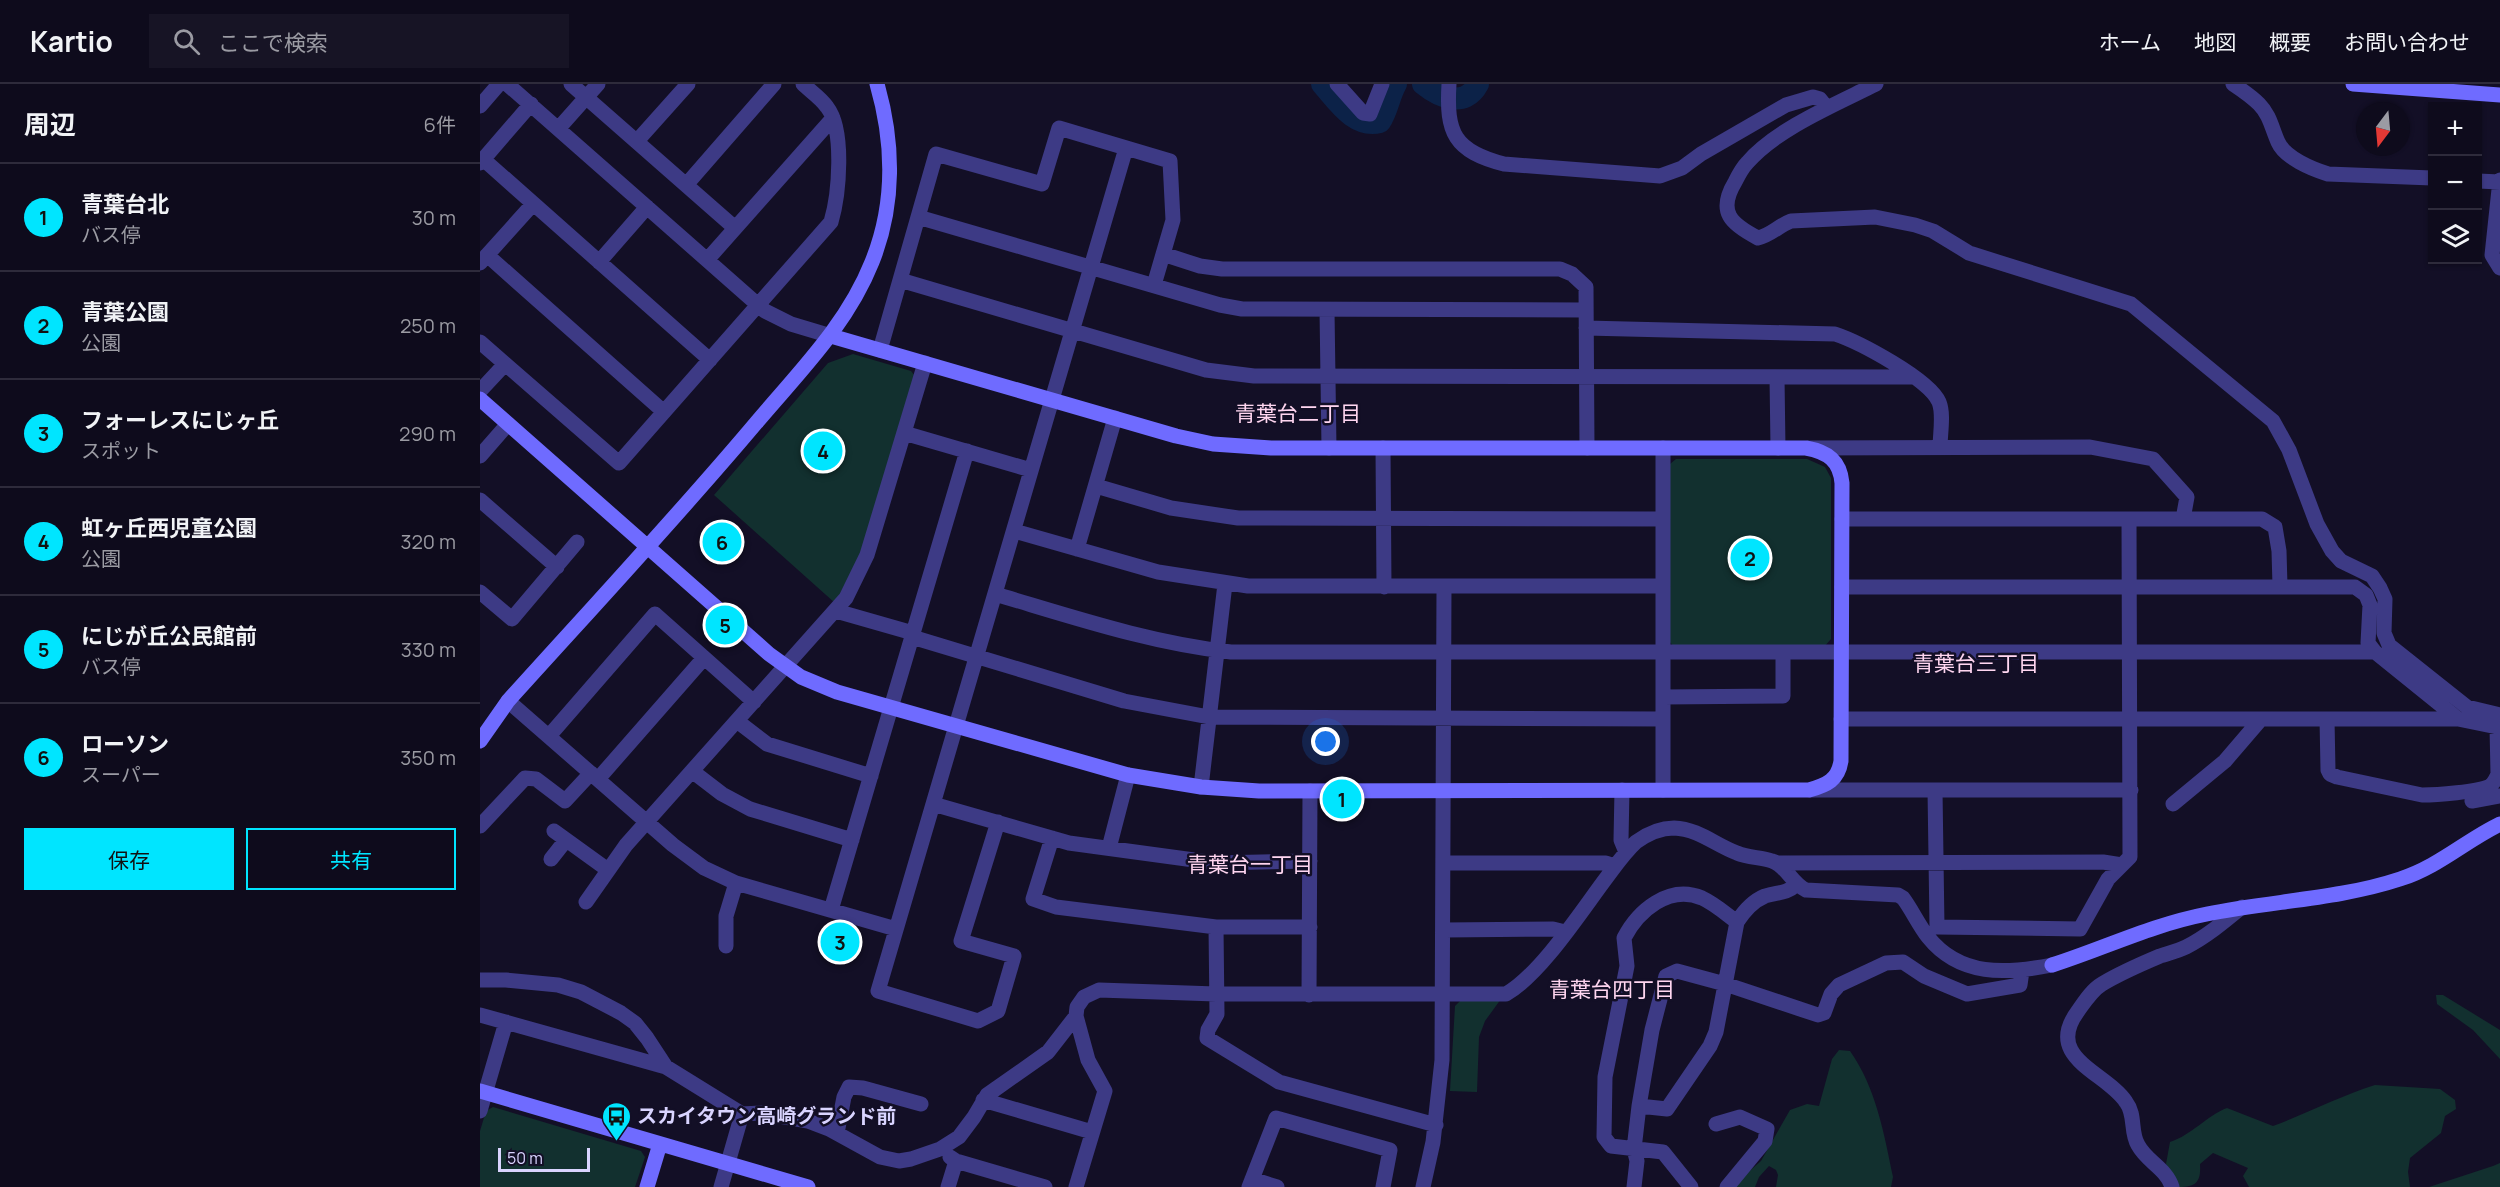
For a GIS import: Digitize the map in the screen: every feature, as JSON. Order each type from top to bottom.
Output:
[{"type":"street","points":[[480,106],[499,84]]},
{"type":"street","points":[[507,84],[759,305],[780,320],[1052,400],[1213,444],[1243,448],[2090,447],[2153,459],[2187,496],[2183,519]]},
{"type":"street","points":[[571,84],[735,228]]},
{"type":"street","points":[[558,129],[598,84]]},
{"type":"street","points":[[637,141],[688,84]]},
{"type":"street","points":[[686,185],[774,84]]},
{"type":"street","points":[[480,342],[619,463],[831,222],[839,175],[833,118],[827,106],[803,84]]},
{"type":"street","points":[[480,741],[508,701],[647,547],[831,336],[851,306],[866,277],[879,243],[887,210],[890,147],[877,84]]},
{"type":"street","points":[[1337,84],[1363,113],[1370,114],[1382,84]]},
{"type":"street","points":[[1876,84],[1786,130],[1747,163],[1728,193],[1725,203],[1731,220],[1743,231],[1758,238],[1770,236],[1779,226],[1791,221],[1875,217],[1933,231],[1969,253],[2131,304],[2273,421],[2289,450],[2317,524],[2332,551],[2341,561],[2372,576],[2380,588],[2385,599],[2384,633],[2389,645],[2467,707],[2500,715]]},
{"type":"street","points":[[2233,84],[2259,104],[2271,122],[2278,144],[2284,151],[2314,169],[2328,174],[2428,178]]},
{"type":"street","points":[[2353,84],[2500,95]]},
{"type":"street","points":[[1449,87],[1448,120],[1456,138],[1469,151],[1483,159],[1503,164],[1660,176],[1682,168],[1701,154],[1786,105],[1813,97],[1820,99],[1827,108]]},
{"type":"street","points":[[531,104],[481,161],[710,360]]},
{"type":"street","points":[[707,260],[833,118]]},
{"type":"street","points":[[880,350],[936,154],[1042,184],[1059,128],[1170,161],[1173,220],[1154,285]]},
{"type":"street","points":[[998,822],[961,941],[1014,956],[998,1011],[978,1022],[878,991],[1126,148]]},
{"type":"street","points":[[2482,181],[2500,181],[2492,255],[2500,268]]},
{"type":"street","points":[[533,204],[484,259],[664,412]]},
{"type":"street","points":[[599,262],[647,207]]},
{"type":"street","points":[[918,216],[1242,309],[1586,310]]},
{"type":"street","points":[[1163,254],[1200,266],[1234,270],[1560,269],[1572,274],[1586,287],[1587,448]]},
{"type":"street","points":[[900,280],[1206,370],[1254,376],[1912,377]]},
{"type":"street","points":[[1327,310],[1329,448]]},
{"type":"street","points":[[1586,328],[1835,334],[1854,340],[1912,377],[1937,398],[1941,407],[1940,448]]},
{"type":"street","points":[[586,902],[608,870],[647,822],[836,611],[855,582],[867,555],[925,363]]},
{"type":"street","points":[[480,392],[505,364]]},
{"type":"street","points":[[1777,377],[1778,448]]},
{"type":"street","points":[[480,399],[786,667],[818,685],[1128,775],[1201,787],[1310,791],[2131,790]]},
{"type":"street","points":[[1077,549],[1115,418]]},
{"type":"street","points":[[480,456],[508,424]]},
{"type":"street","points":[[904,433],[1032,470]]},
{"type":"street","points":[[1383,448],[1384,587]]},
{"type":"street","points":[[1663,448],[1663,790]]},
{"type":"street","points":[[1806,448],[1824,452],[1830,456],[1839,469],[1842,483]]},
{"type":"street","points":[[1841,790],[1843,448]]},
{"type":"street","points":[[831,910],[967,451]]},
{"type":"street","points":[[1096,486],[1171,508],[1238,518],[1663,519]]},
{"type":"street","points":[[480,500],[556,567]]},
{"type":"street","points":[[1842,519],[2262,519],[2275,527],[2279,551],[2280,586]]},
{"type":"street","points":[[1935,790],[1937,927],[2080,928],[2108,879],[2130,857],[2132,719],[2129,519]]},
{"type":"street","points":[[1014,531],[1158,572],[1225,584],[1270,587],[1663,586]]},
{"type":"street","points":[[480,592],[512,620],[577,542]]},
{"type":"street","points":[[1201,787],[1225,584]]},
{"type":"street","points":[[1842,587],[2355,586],[2366,595],[2370,605],[2368,643],[2375,652],[2458,719]]},
{"type":"street","points":[[1423,1187],[1436,1125],[1442,1060],[1444,587]]},
{"type":"street","points":[[995,594],[1125,633],[1217,651],[2375,652]]},
{"type":"street","points":[[836,611],[1124,701],[1209,717],[1444,720],[1663,719]]},
{"type":"street","points":[[549,736],[655,614],[754,702]]},
{"type":"street","points":[[1663,697],[1784,696],[1783,652]]},
{"type":"street","points":[[480,826],[525,778],[536,778],[565,801],[595,776],[704,658]]},
{"type":"street","points":[[508,701],[647,822],[704,868],[736,883],[896,929]]},
{"type":"street","points":[[1841,719],[2132,719],[2261,719],[2327,719],[2458,719],[2497,728],[2498,774],[2495,781],[2486,788],[2435,795],[2422,795],[2330,774],[2327,719]]},
{"type":"street","points":[[2173,804],[2225,761],[2261,719]]},
{"type":"street","points":[[737,721],[767,744],[871,776]]},
{"type":"street","points":[[1809,790],[1829,784],[1838,773],[1841,761]]},
{"type":"street","points":[[692,771],[722,794],[750,809],[852,840]]},
{"type":"street","points":[[1109,848],[1128,775]]},
{"type":"street","points":[[1622,790],[1621,840],[1626,852]]},
{"type":"street","points":[[1310,791],[1310,995]]},
{"type":"street","points":[[2451,804],[2500,796]]},
{"type":"street","points":[[933,804],[1069,843],[1216,863],[1310,861]]},
{"type":"street","points":[[1779,863],[1796,885],[1811,891],[1898,895],[1907,904],[1928,937],[1952,959],[1982,970],[2022,971],[2052,965],[2154,926],[2242,907],[2358,890],[2401,879],[2447,858],[2500,824]]},
{"type":"street","points":[[1076,1187],[1105,1091],[1088,1060],[1076,1016],[1077,1007],[1084,997],[1099,990],[1310,995],[1506,994],[1526,978],[1565,932],[1626,852],[1654,832],[1674,828],[1700,834],[1743,856],[1779,863],[2103,862],[2122,865]]},
{"type":"street","points":[[551,860],[560,835],[608,870]]},
{"type":"street","points":[[1052,838],[1033,899],[1056,907],[1216,927],[1310,927]]},
{"type":"street","points":[[1444,863],[1606,863],[1615,866]]},
{"type":"street","points":[[726,946],[726,916],[736,883]]},
{"type":"street","points":[[1639,1106],[1667,1109],[1710,1046],[1716,1032],[1737,922],[1758,900],[1784,893],[1796,885]]},
{"type":"street","points":[[1691,1187],[1663,1152],[1611,1146],[1604,1137],[1605,1077],[1627,966],[1624,938],[1639,917],[1655,902],[1680,894],[1701,898],[1737,922]]},
{"type":"street","points":[[2172,1187],[2167,1176],[2137,1145],[2133,1135],[2132,1113],[2127,1102],[2117,1090],[2083,1067],[2069,1045],[2068,1030],[2071,1020],[2087,998],[2103,984],[2160,956],[2184,948],[2242,907]]},
{"type":"street","points":[[1216,927],[1217,1014],[1208,1030],[1207,1038],[1279,1082],[1436,1125]]},
{"type":"street","points":[[1444,930],[1553,929],[1565,932]]},
{"type":"street","points":[[1634,1187],[1637,1161],[1634,1149],[1639,1106],[1652,1030],[1666,976],[1677,971],[1725,984],[1818,1015],[1824,1013],[1831,994],[1839,985],[1886,963],[1903,962],[1924,976],[1967,994],[2019,985],[2022,971]]},
{"type":"street","points":[[480,980],[558,985],[581,992],[635,1023],[648,1038],[666,1067]]},
{"type":"street","points":[[480,1015],[666,1067],[742,1114],[761,1113],[797,1118],[820,1125],[870,1153],[890,1160],[911,1159],[953,1142],[966,1129],[983,1100],[998,1085],[1048,1052],[1076,1016]]},
{"type":"street","points":[[480,1111],[483,1092],[506,1022]]},
{"type":"street","points":[[837,1133],[844,1097],[849,1087],[863,1088],[921,1104]]},
{"type":"street","points":[[483,1092],[808,1187]]},
{"type":"street","points":[[983,1100],[1092,1132]]},
{"type":"street","points":[[721,1187],[742,1114]]},
{"type":"street","points":[[1716,1124],[1740,1117],[1767,1130],[1764,1141],[1727,1187]]},
{"type":"street","points":[[1277,1187],[1250,1183],[1276,1118],[1390,1150],[1383,1187]]},
{"type":"street","points":[[647,1187],[660,1144]]},
{"type":"street","points":[[940,1149],[956,1161],[1045,1187]]},
{"type":"street","points":[[948,1187],[956,1161]]},
{"type":"green space","points":[[853,354],[911,371],[915,376],[863,552],[835,603],[714,495],[828,363]]},
{"type":"green space","points":[[1676,459],[1807,459],[1825,467],[1831,478],[1831,639],[1824,647],[1674,647],[1669,641],[1670,464]]},
{"type":"green space","points":[[2436,995],[2443,995],[2500,1030],[2500,1059],[2473,1030],[2437,1004]]},
{"type":"green space","points":[[1501,999],[1485,1021],[1479,1037],[1477,1092],[1450,1091],[1455,1006],[1461,1000]]},
{"type":"green space","points":[[1839,1050],[1850,1051],[1873,1096],[1893,1177],[1891,1187],[1776,1187],[1778,1175],[1776,1170],[1769,1166],[1759,1177],[1755,1187],[1731,1187],[1761,1161],[1790,1110],[1807,1104],[1819,1106],[1832,1059]]},
{"type":"green space","points":[[2375,1085],[2440,1089],[2455,1100],[2456,1109],[2445,1116],[2441,1133],[2410,1158],[2408,1172],[2410,1187],[2249,1187],[2243,1176],[2248,1168],[2213,1153],[2200,1164],[2200,1175],[2197,1182],[2190,1186],[2179,1187],[2166,1164],[2170,1142],[2227,1108],[2273,1126]]},
{"type":"green space","points":[[493,1107],[641,1151],[645,1157],[635,1187],[480,1187],[480,1131],[486,1111]]},
{"type":"green space","points":[[2500,1163],[2500,1187],[2429,1187],[2493,1166]]},
{"type":"waterway","points":[[1322,84],[1347,112],[1362,121],[1371,123],[1380,122],[1396,84]]},
{"type":"waterway","points":[[1423,84],[1437,93],[1452,98],[1466,96],[1473,92],[1478,84]]},
{"type":"place","name":"虹ヶ丘西児童公園","points":[[823,451]]},
{"type":"place","name":"ローソン","points":[[722,542]]},
{"type":"place","name":"青葉公園","points":[[1750,558]]},
{"type":"place","name":"にじが丘公民館前","points":[[725,625]]},
{"type":"place","name":"青葉台北","points":[[1342,799]]},
{"type":"place","name":"フォーレスにじヶ丘","points":[[840,942]]},
{"type":"place","name":"スカイタウン高崎グランド前","points":[[616,1142]]},
{"type":"district","name":"青葉台二丁目","points":[[1298,414]]},
{"type":"district","name":"青葉台三丁目","points":[[1976,664]]},
{"type":"district","name":"青葉台一丁目","points":[[1250,865]]},
{"type":"district","name":"青葉台四丁目","points":[[1612,990]]}]
